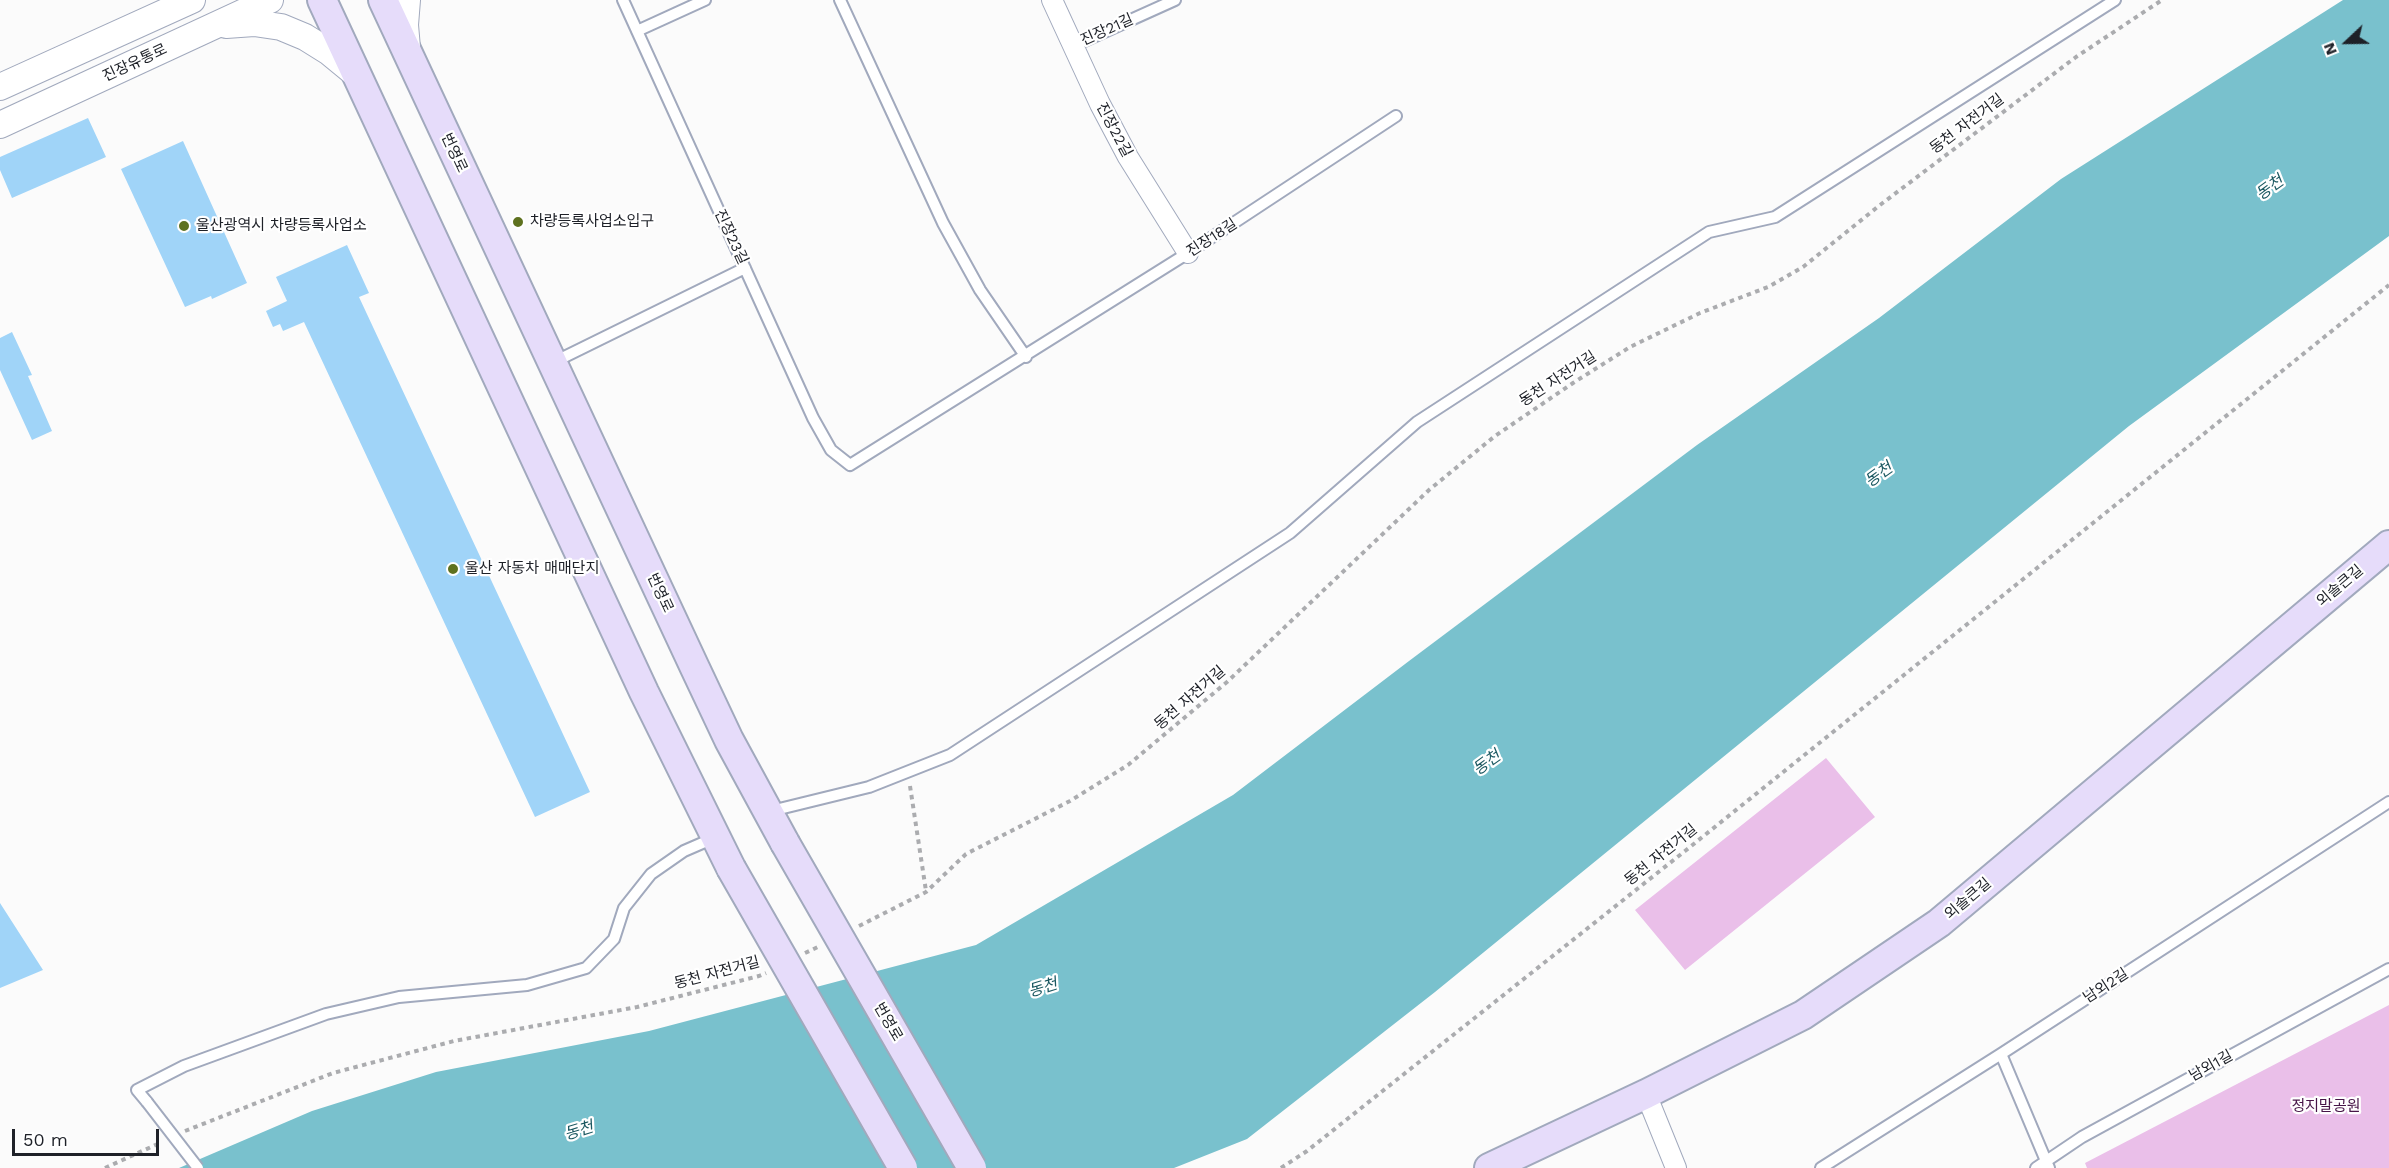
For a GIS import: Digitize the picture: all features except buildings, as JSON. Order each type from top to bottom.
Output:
[{"type":"main road","points":[[322,0],[644,692],[715,837],[903,1168]]},
{"type":"main road","name":"번영로","points":[[383,0],[729,740],[767,812],[972,1168]]},
{"type":"main road","name":"외솔큰길","points":[[1489,1168],[1647,1094],[1803,1015],[1939,923],[2389,545]]},
{"type":"street","points":[[0,87],[192,0]]},
{"type":"street","name":"진장유통로","points":[[0,125],[270,0]]},
{"type":"street","points":[[407,0],[405,25],[408,55]]},
{"type":"street","name":"진장22길","points":[[1052,0],[1128,157],[1188,253]]},
{"type":"street","points":[[214,26],[254,23],[281,27],[305,37],[329,52],[357,75]]},
{"type":"street","points":[[1647,1094],[1676,1168]]},
{"type":"lane","name":"진장23길","points":[[623,0],[813,418],[831,450],[850,465]]},
{"type":"lane","points":[[637,31],[705,0]]},
{"type":"lane","points":[[840,0],[943,223],[980,290],[1026,357]]},
{"type":"lane","name":"진장21길","points":[[1073,46],[1175,0]]},
{"type":"lane","points":[[767,812],[868,788],[950,755],[1290,533],[1418,422],[1709,232],[1775,217],[2115,0]]},
{"type":"lane","name":"진장18길","points":[[850,465],[1026,357],[1396,116]]},
{"type":"lane","points":[[552,363],[745,268]]},
{"type":"lane","name":"남외2길","points":[[1821,1168],[2389,802]]},
{"type":"lane","points":[[198,1168],[137,1090],[184,1066],[326,1014],[399,997],[527,985],[586,968],[614,939],[624,908],[651,874],[684,851],[715,837]]},
{"type":"lane","name":"남외1길","points":[[2036,1168],[2048,1165],[2082,1137],[2389,969]]},
{"type":"lane","points":[[2001,1054],[2048,1165]]},
{"type":"path","name":"동천 자전거길","points":[[858,927],[926,892],[966,854],[1070,801],[1128,765],[1227,682],[1429,490],[1495,436],[1630,347],[1700,313],[1768,287],[1803,267],[1880,205],[2076,57],[2162,0]]},
{"type":"path","name":"동천 자전거길","points":[[1281,1168],[1315,1144],[1685,851],[2389,285]]},
{"type":"path","points":[[910,785],[926,892]]},
{"type":"path","points":[[799,956],[828,942]]},
{"type":"path","name":"동천 자전거길","points":[[180,1134],[333,1073],[454,1041],[637,1007],[759,976],[769,971]]},
{"type":"path","points":[[105,1168],[169,1138]]},
{"type":"green space","points":[[1826,758],[1875,817],[1685,970],[1635,910]]},
{"type":"green space","name":"정지말공원","points":[[2389,1005],[2389,1168],[2087,1168],[2085,1163]]},
{"type":"water","name":"동천","points":[[2343,0],[2389,0],[2389,236],[2129,426],[1435,992],[1247,1139],[1174,1168],[179,1168],[312,1111],[436,1072],[649,1031],[976,945],[1233,795],[1697,445],[1879,318],[2061,179]]},
{"type":"place","name":"차량등록사업소입구","points":[[518,222]]},
{"type":"place","name":"울산광역시 차량등록사업소","points":[[184,226]]},
{"type":"place","name":"울산 자동차 매매단지","points":[[453,569]]}]
